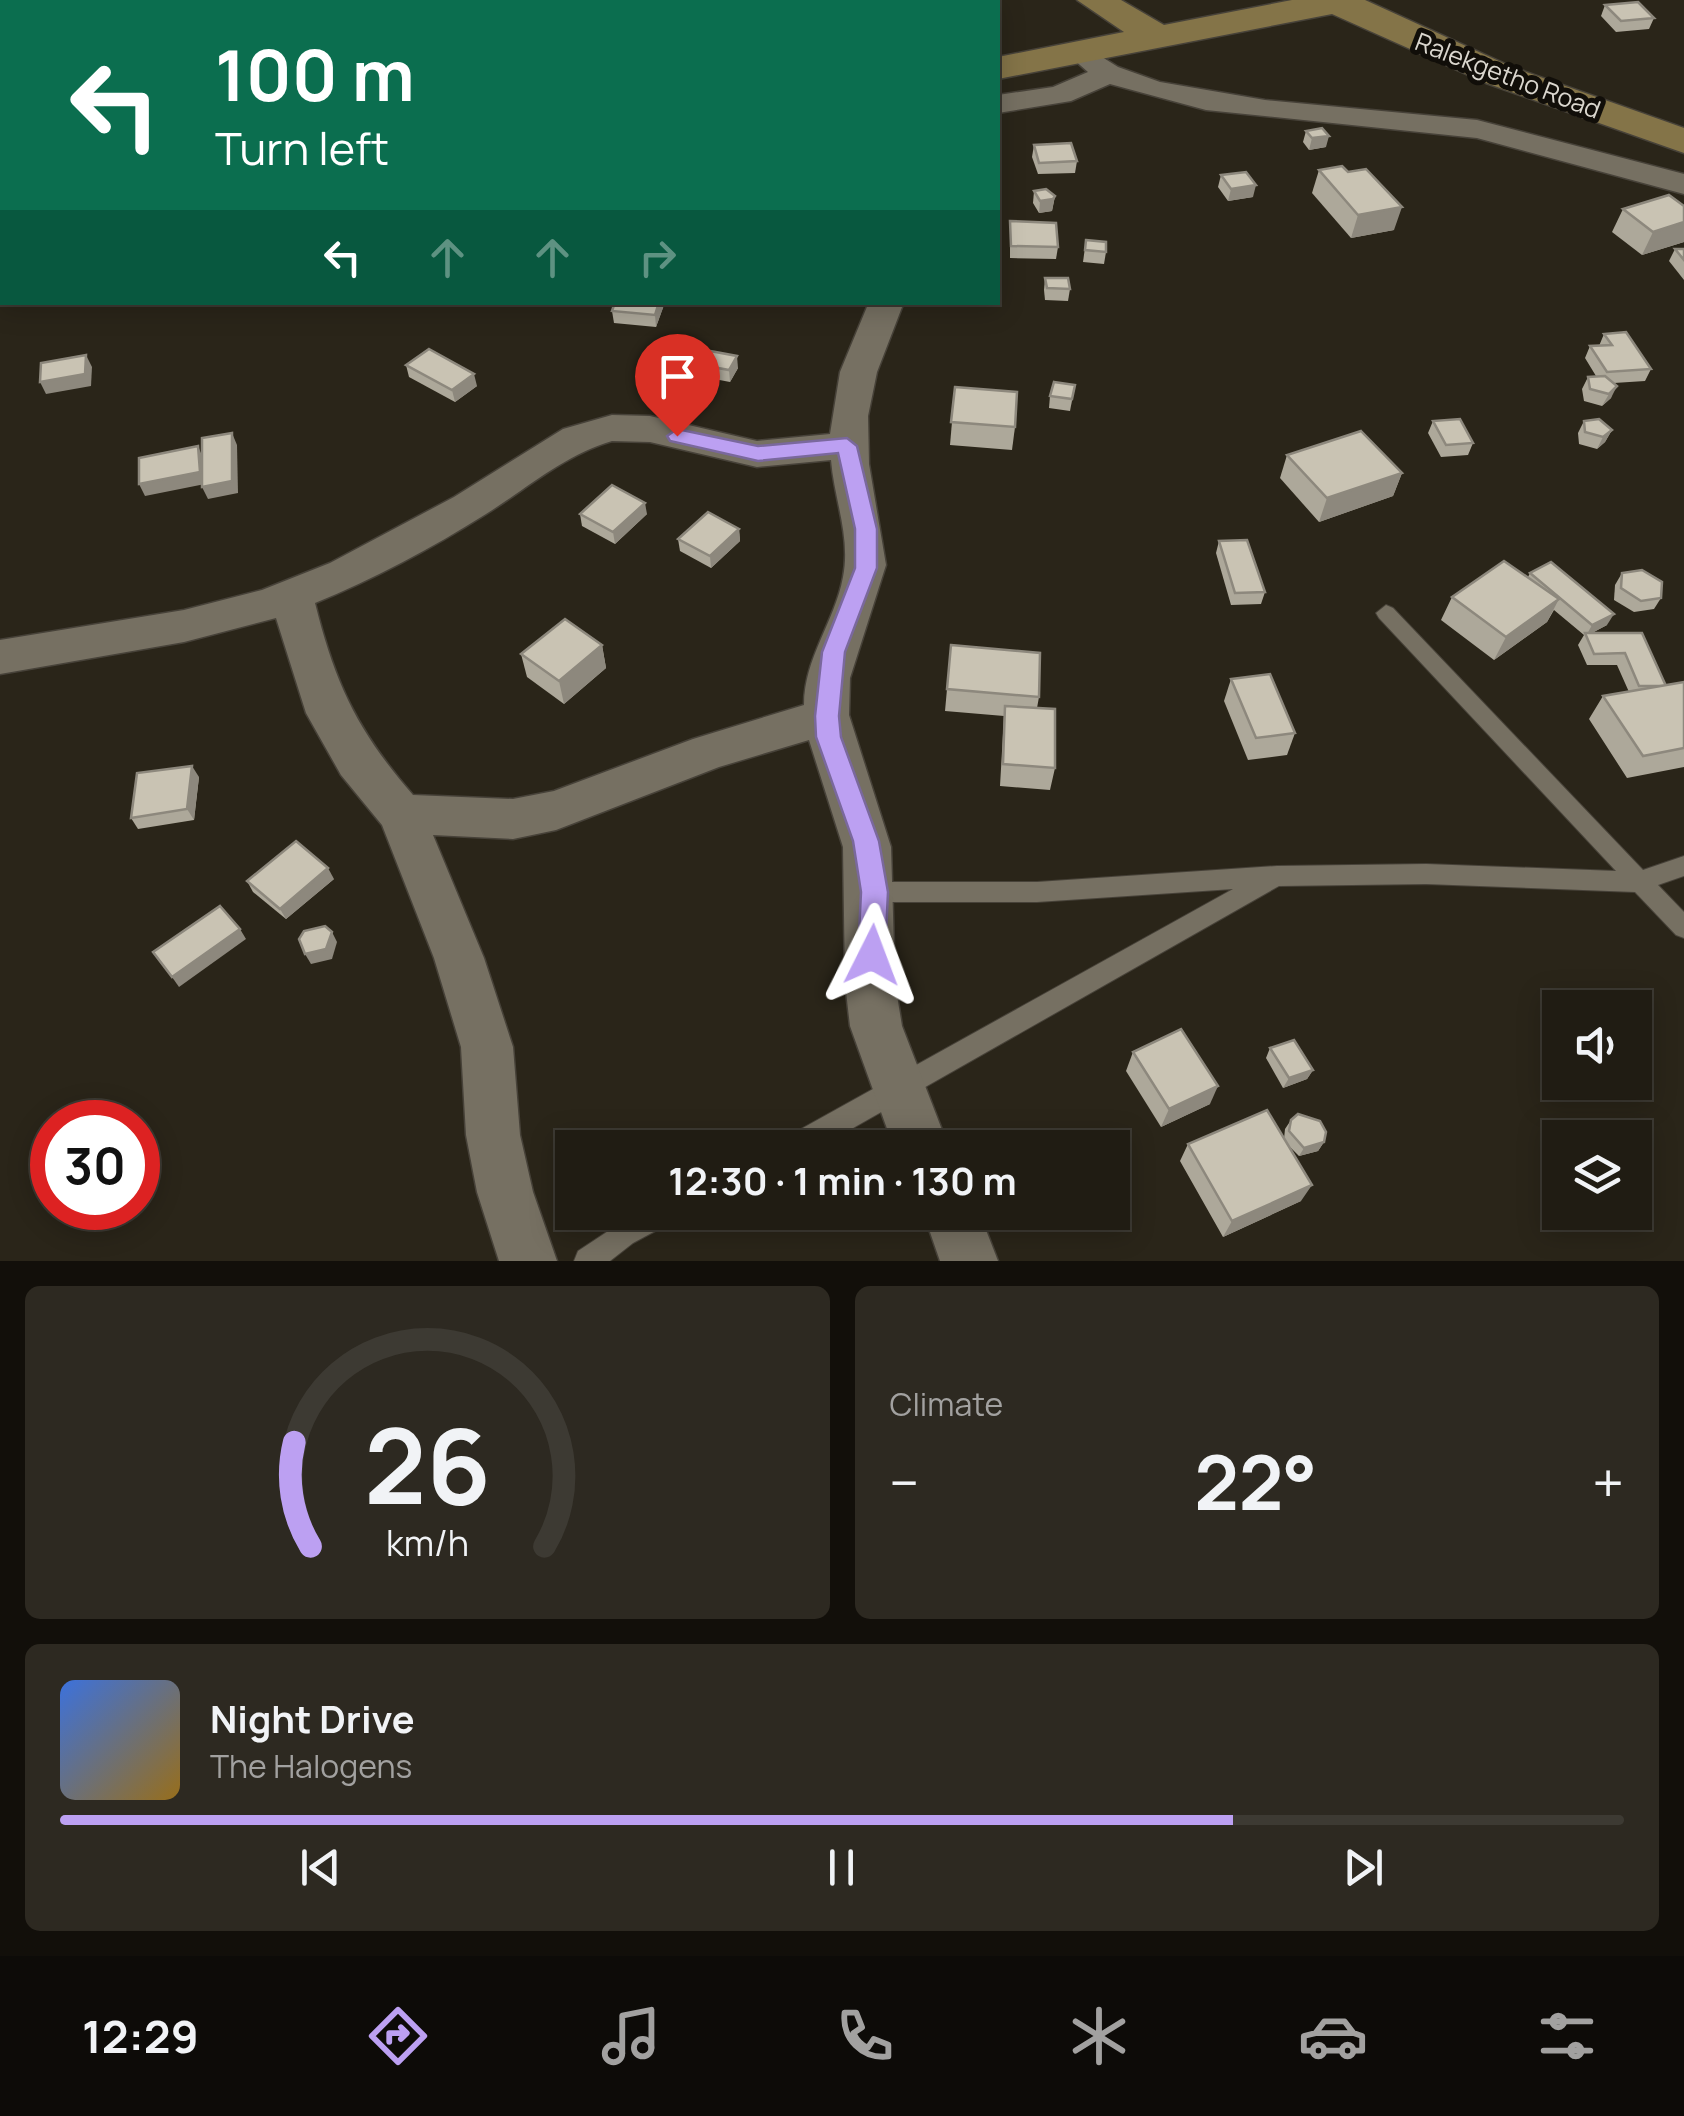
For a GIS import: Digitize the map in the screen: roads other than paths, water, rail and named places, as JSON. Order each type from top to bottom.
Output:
[{"type":"main road","points":[[1095,0],[1155,35]]},
{"type":"main road","points":[[1000,68],[1341,1]]},
{"type":"main road","name":"Ralekgetho Road","points":[[1341,1],[1499,75],[1684,141]]},
{"type":"street","points":[[1078,51],[1091,66],[1108,75],[1259,109],[1479,129],[1684,184]]},
{"type":"street","points":[[1000,104],[1060,94],[1108,75]]},
{"type":"street","points":[[886,305],[864,348],[850,396],[847,446],[866,529],[866,568],[834,652],[827,716],[828,737],[866,841],[874,892],[870,982],[877,1041],[914,1130]]},
{"type":"street","points":[[0,656],[184,626],[292,595],[345,574],[468,507],[576,438],[594,433],[650,428],[758,454],[847,446]]},
{"type":"street","points":[[292,595],[307,658],[328,713],[357,762],[401,814],[480,1019],[504,1192],[528,1261]]},
{"type":"street","points":[[401,814],[513,819],[556,810],[709,752],[827,716]]},
{"type":"street","points":[[958,1230],[969,1261]]},
{"type":"lane","points":[[1386,613],[1636,882],[1684,928]]},
{"type":"lane","points":[[874,892],[1036,892],[1277,876],[1426,874],[1636,882],[1684,866]]},
{"type":"lane","points":[[826,1130],[1277,876]]},
{"type":"lane","points":[[588,1261],[631,1230]]}]
